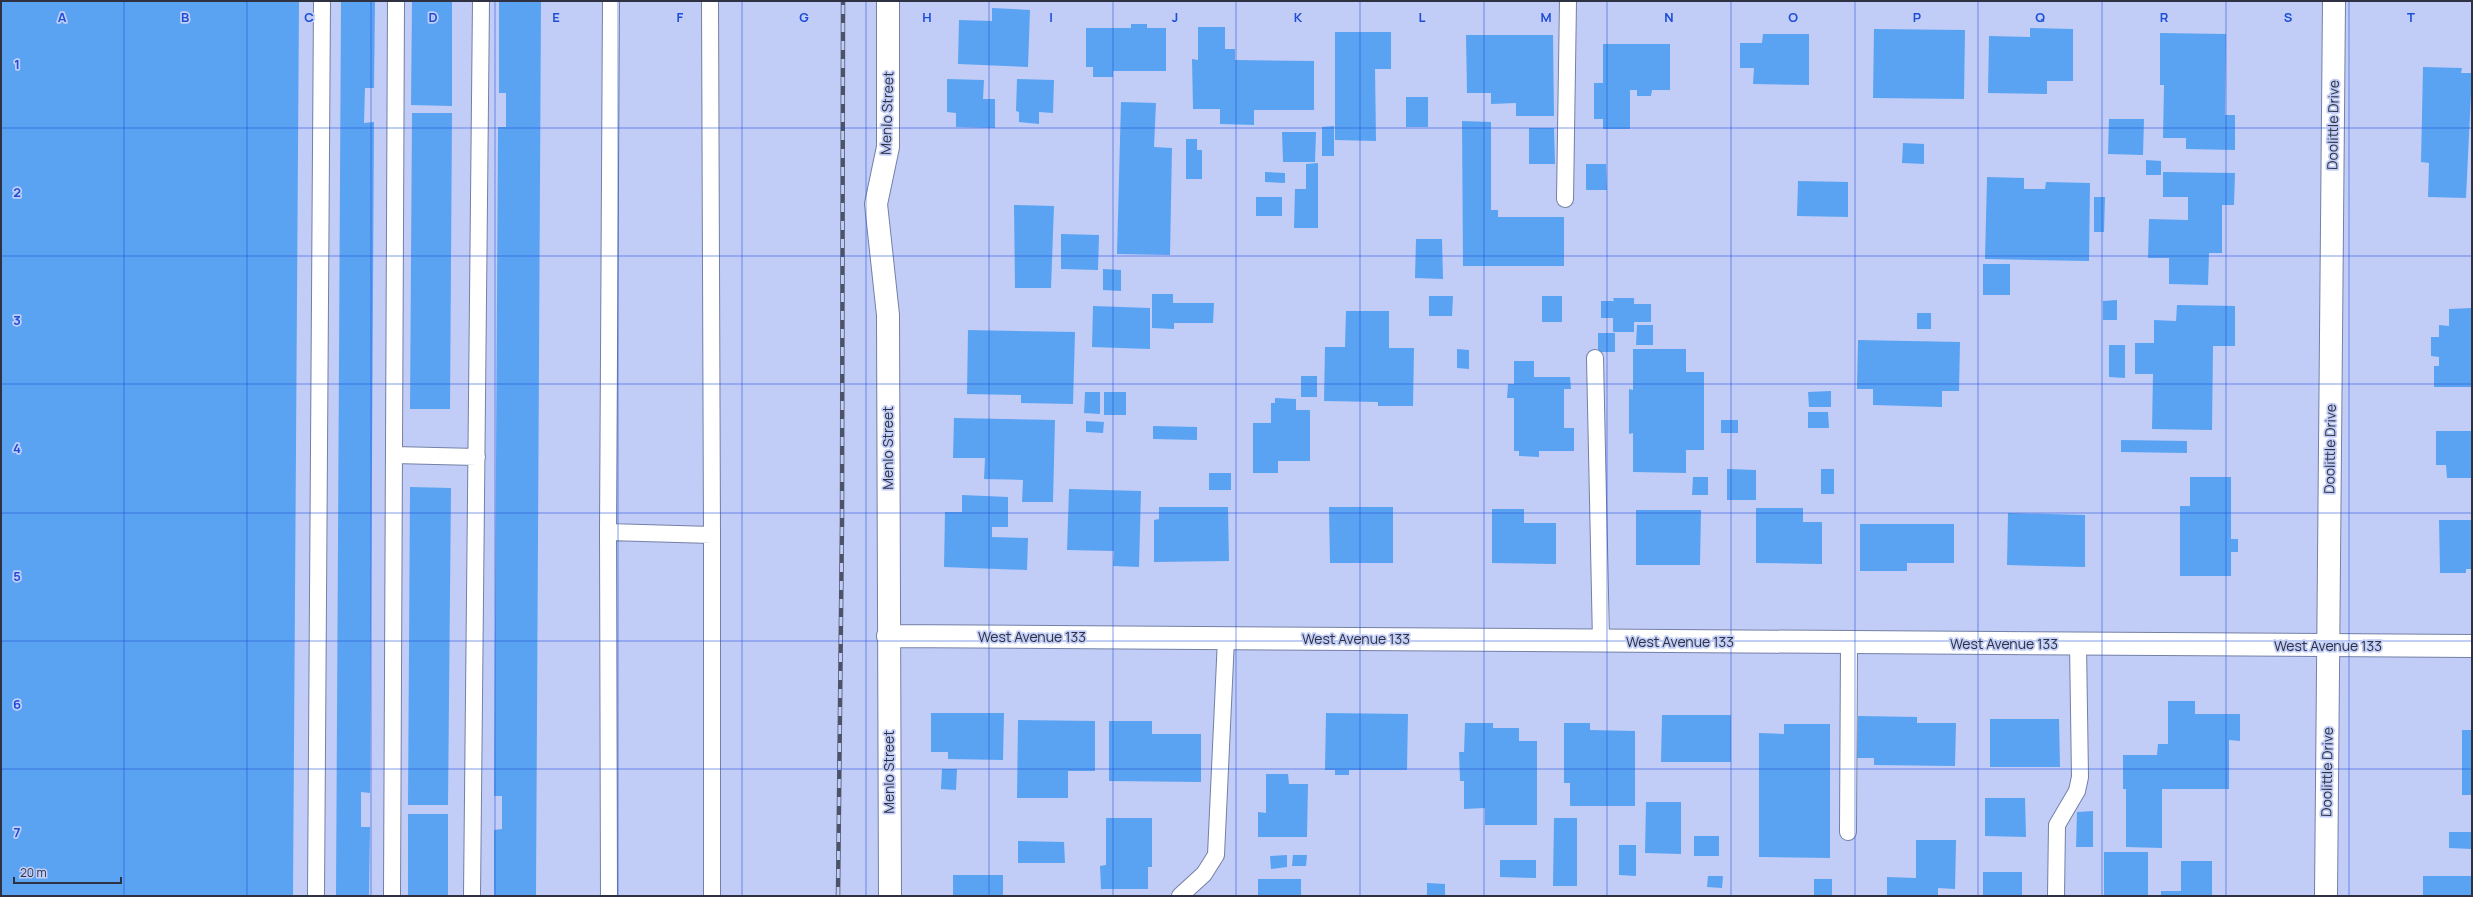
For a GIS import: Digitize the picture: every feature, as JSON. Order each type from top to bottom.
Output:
[{"type":"street","name":"Menlo Street","points":[[888,1],[888,147],[876,204],[888,315],[890,896]]},
{"type":"street","name":"Doolittle Drive","points":[[2326,896],[2334,1]]},
{"type":"street","name":"West Avenue 133","points":[[888,636],[2472,646]]},
{"type":"lane","points":[[316,896],[322,1]]},
{"type":"lane","points":[[392,896],[396,1]]},
{"type":"lane","points":[[472,896],[481,1]]},
{"type":"lane","points":[[609,896],[608,532],[610,1]]},
{"type":"lane","points":[[710,1],[712,896]]},
{"type":"lane","points":[[1565,199],[1568,1]]},
{"type":"lane","points":[[1595,358],[1601,641]]},
{"type":"lane","points":[[394,455],[477,457]]},
{"type":"lane","points":[[608,532],[712,536]]},
{"type":"lane","points":[[1180,896],[1204,874],[1216,855],[1226,638]]},
{"type":"lane","points":[[1848,832],[1849,643]]},
{"type":"lane","points":[[2056,896],[2057,825],[2077,791],[2080,777],[2078,644]]},
{"type":"building","points":[[1,1],[299,1],[293,896],[1,896]]},
{"type":"building","points":[[341,1],[375,1],[374,88],[365,88],[364,123],[374,122],[370,793],[361,792],[361,827],[370,827],[369,896],[336,896]]},
{"type":"building","points":[[412,1],[452,1],[452,106],[411,105]]},
{"type":"building","points":[[499,1],[541,1],[536,896],[494,896],[494,830],[502,829],[502,796],[494,796],[498,127],[506,127],[506,93],[499,93]]},
{"type":"building","points":[[992,8],[1030,10],[1028,67],[958,64],[959,20],[992,21]]},
{"type":"building","points":[[1131,24],[1147,24],[1147,28],[1166,28],[1166,71],[1113,71],[1113,77],[1093,77],[1093,67],[1086,67],[1086,28],[1131,28]]},
{"type":"building","points":[[1198,27],[1225,27],[1225,49],[1235,49],[1235,60],[1314,61],[1314,110],[1254,110],[1254,125],[1220,124],[1220,109],[1193,109],[1192,59],[1198,60]]},
{"type":"building","points":[[2030,28],[2073,29],[2073,81],[2047,81],[2047,94],[1988,93],[1989,36],[2030,37]]},
{"type":"building","points":[[1874,29],[1965,30],[1964,99],[1873,98]]},
{"type":"building","points":[[1335,32],[1391,32],[1391,69],[1375,69],[1376,141],[1335,140]]},
{"type":"building","points":[[2160,33],[2226,34],[2225,115],[2235,115],[2235,150],[2186,149],[2186,138],[2163,138],[2164,85],[2160,85]]},
{"type":"building","points":[[1763,34],[1809,34],[1809,85],[1753,84],[1754,68],[1740,68],[1740,43],[1762,43]]},
{"type":"building","points":[[1466,35],[1553,35],[1554,116],[1516,116],[1516,103],[1491,104],[1491,93],[1467,93]]},
{"type":"building","points":[[1603,44],[1670,44],[1670,90],[1652,90],[1651,96],[1637,96],[1637,90],[1630,90],[1630,129],[1603,129],[1603,119],[1594,119],[1594,83],[1603,83]]},
{"type":"building","points":[[2423,67],[2462,68],[2461,73],[2472,73],[2466,198],[2428,197],[2429,163],[2421,162]]},
{"type":"building","points":[[947,79],[984,80],[983,99],[995,99],[995,128],[956,127],[956,113],[947,112]]},
{"type":"building","points":[[1017,79],[1054,80],[1053,113],[1039,112],[1039,124],[1019,122],[1019,112],[1016,111]]},
{"type":"building","points":[[1406,97],[1428,97],[1428,127],[1406,127]]},
{"type":"building","points":[[1121,102],[1156,103],[1154,147],[1172,148],[1170,255],[1117,254]]},
{"type":"building","points":[[412,113],[452,113],[450,409],[410,409]]},
{"type":"building","points":[[2109,119],[2144,119],[2143,155],[2108,154]]},
{"type":"building","points":[[1462,121],[1491,122],[1491,210],[1498,210],[1498,217],[1564,217],[1564,266],[1463,266]]},
{"type":"building","points":[[1334,126],[1334,156],[1322,156],[1322,127]]},
{"type":"building","points":[[1529,128],[1554,128],[1555,164],[1529,164]]},
{"type":"building","points":[[1282,132],[1316,132],[1315,162],[1283,162]]},
{"type":"building","points":[[1186,139],[1197,139],[1197,150],[1202,150],[1202,179],[1186,179]]},
{"type":"building","points":[[1903,143],[1924,144],[1924,164],[1902,163]]},
{"type":"building","points":[[2146,160],[2161,161],[2161,175],[2146,175]]},
{"type":"building","points":[[1318,163],[1318,228],[1294,228],[1295,189],[1306,189],[1306,164]]},
{"type":"building","points":[[1586,164],[1606,164],[1607,190],[1586,190]]},
{"type":"building","points":[[1265,172],[1285,173],[1285,183],[1265,182]]},
{"type":"building","points":[[2163,172],[2235,173],[2234,205],[2222,205],[2222,253],[2209,253],[2208,285],[2169,284],[2169,258],[2148,258],[2149,219],[2188,220],[2188,197],[2163,197]]},
{"type":"building","points":[[1987,177],[2024,178],[2024,189],[2045,189],[2046,182],[2090,183],[2089,261],[1985,259]]},
{"type":"building","points":[[1798,181],[1848,182],[1848,217],[1797,216]]},
{"type":"building","points":[[1256,197],[1282,197],[1282,216],[1256,216]]},
{"type":"building","points":[[2094,197],[2105,197],[2104,232],[2094,232]]},
{"type":"building","points":[[1014,205],[1054,206],[1051,288],[1015,288]]},
{"type":"building","points":[[1061,234],[1099,235],[1098,270],[1061,269]]},
{"type":"building","points":[[1416,239],[1442,239],[1443,279],[1415,278]]},
{"type":"building","points":[[1983,264],[2010,264],[2010,295],[1983,295]]},
{"type":"building","points":[[1103,269],[1121,270],[1121,291],[1103,290]]},
{"type":"building","points":[[1152,294],[1173,294],[1173,303],[1214,303],[1213,323],[1174,323],[1174,329],[1152,328]]},
{"type":"building","points":[[1429,296],[1453,296],[1452,316],[1429,316]]},
{"type":"building","points":[[1542,296],[1562,296],[1562,322],[1542,322]]},
{"type":"building","points":[[1613,298],[1634,298],[1634,304],[1651,304],[1651,322],[1634,322],[1634,332],[1613,332],[1613,318],[1601,318],[1601,301],[1614,301]]},
{"type":"building","points":[[2117,300],[2117,320],[2103,320],[2103,301]]},
{"type":"building","points":[[2177,305],[2235,306],[2235,346],[2213,346],[2212,430],[2152,429],[2153,374],[2135,374],[2135,343],[2154,343],[2154,320],[2176,321]]},
{"type":"building","points":[[1093,306],[1150,308],[1150,349],[1092,347]]},
{"type":"building","points":[[2472,308],[2472,387],[2434,387],[2434,366],[2439,366],[2439,357],[2431,356],[2431,337],[2439,337],[2439,325],[2449,326],[2449,309]]},
{"type":"building","points":[[1346,311],[1389,311],[1389,348],[1414,348],[1413,406],[1378,406],[1378,402],[1324,401],[1325,347],[1345,347]]},
{"type":"building","points":[[1917,313],[1931,313],[1931,329],[1917,329]]},
{"type":"building","points":[[1637,325],[1653,325],[1653,345],[1636,345]]},
{"type":"building","points":[[968,330],[1075,332],[1073,404],[1021,403],[1021,395],[967,394]]},
{"type":"building","points":[[1598,333],[1615,333],[1615,352],[1598,352]]},
{"type":"building","points":[[1858,340],[1960,342],[1959,391],[1942,391],[1942,407],[1873,405],[1873,389],[1857,389]]},
{"type":"building","points":[[2109,345],[2125,345],[2125,378],[2109,377]]},
{"type":"building","points":[[1457,349],[1469,350],[1469,369],[1457,368]]},
{"type":"building","points":[[1633,349],[1686,349],[1686,372],[1704,372],[1704,450],[1686,450],[1686,473],[1633,472],[1633,433],[1629,434],[1629,389],[1633,390]]},
{"type":"building","points":[[1514,361],[1534,361],[1534,377],[1570,377],[1571,389],[1564,389],[1564,428],[1574,428],[1574,451],[1539,451],[1539,457],[1519,456],[1519,451],[1514,451],[1514,398],[1507,398],[1508,384],[1514,384]]},
{"type":"building","points":[[1301,376],[1317,376],[1317,397],[1301,397]]},
{"type":"building","points":[[1831,391],[1831,407],[1809,407],[1808,392]]},
{"type":"building","points":[[1085,392],[1100,392],[1100,414],[1084,413]]},
{"type":"building","points":[[1104,392],[1126,392],[1126,415],[1104,415]]},
{"type":"building","points":[[1275,398],[1296,399],[1296,410],[1310,410],[1310,461],[1278,461],[1278,473],[1253,473],[1253,423],[1271,423],[1271,403],[1275,403]]},
{"type":"building","points":[[1808,412],[1828,412],[1829,428],[1808,428]]},
{"type":"building","points":[[954,418],[1055,420],[1053,502],[1022,502],[1023,480],[984,479],[985,458],[953,458]]},
{"type":"building","points":[[1721,420],[1738,420],[1738,433],[1721,433]]},
{"type":"building","points":[[1086,421],[1104,422],[1103,433],[1086,432]]},
{"type":"building","points":[[1153,426],[1197,427],[1197,440],[1153,439]]},
{"type":"building","points":[[2436,431],[2472,431],[2472,478],[2447,478],[2446,465],[2436,465]]},
{"type":"building","points":[[2121,440],[2187,441],[2187,453],[2121,452]]},
{"type":"building","points":[[1727,469],[1756,470],[1756,500],[1727,500]]},
{"type":"building","points":[[1821,469],[1834,469],[1834,494],[1821,494]]},
{"type":"building","points":[[1209,473],[1231,473],[1231,490],[1209,490]]},
{"type":"building","points":[[1693,477],[1708,477],[1708,495],[1692,495]]},
{"type":"building","points":[[2190,477],[2231,477],[2231,539],[2238,539],[2238,552],[2231,552],[2231,576],[2180,576],[2180,506],[2190,506]]},
{"type":"building","points":[[410,487],[451,488],[448,805],[408,805]]},
{"type":"building","points":[[1069,489],[1141,491],[1139,567],[1113,566],[1114,551],[1067,550]]},
{"type":"building","points":[[962,495],[1008,497],[1008,527],[992,527],[992,537],[1028,538],[1027,570],[944,567],[945,512],[962,512]]},
{"type":"building","points":[[1159,507],[1228,507],[1229,561],[1154,562],[1154,520],[1159,519]]},
{"type":"building","points":[[1329,507],[1393,507],[1393,563],[1330,563]]},
{"type":"building","points":[[1756,508],[1803,508],[1803,522],[1822,522],[1822,564],[1756,563]]},
{"type":"building","points":[[1492,509],[1524,509],[1524,523],[1556,523],[1556,564],[1492,563]]},
{"type":"building","points":[[1636,510],[1701,510],[1700,565],[1636,565]]},
{"type":"building","points":[[2008,513],[2085,515],[2085,567],[2007,565]]},
{"type":"building","points":[[2439,520],[2472,520],[2472,569],[2466,569],[2466,573],[2440,573]]},
{"type":"building","points":[[1860,524],[1954,524],[1954,563],[1907,563],[1907,571],[1860,571]]},
{"type":"building","points":[[2168,701],[2195,701],[2195,714],[2240,714],[2240,741],[2229,740],[2229,789],[2162,789],[2162,848],[2126,847],[2126,789],[2123,789],[2123,755],[2157,755],[2158,744],[2168,744]]},
{"type":"building","points":[[931,713],[1004,713],[1003,760],[948,759],[948,752],[931,752]]},
{"type":"building","points":[[1326,713],[1408,714],[1407,770],[1349,770],[1349,775],[1335,775],[1335,770],[1325,770]]},
{"type":"building","points":[[1662,715],[1731,715],[1731,762],[1661,762]]},
{"type":"building","points":[[1858,716],[1917,717],[1917,723],[1956,723],[1955,766],[1874,765],[1874,758],[1857,758]]},
{"type":"building","points":[[1990,719],[2059,719],[2060,767],[1990,767]]},
{"type":"building","points":[[1018,720],[1095,721],[1095,771],[1068,771],[1068,798],[1017,798]]},
{"type":"building","points":[[1109,721],[1152,721],[1152,734],[1201,734],[1201,782],[1109,781]]},
{"type":"building","points":[[1465,723],[1493,723],[1493,728],[1519,728],[1519,741],[1537,741],[1537,825],[1485,825],[1485,808],[1464,809],[1464,781],[1460,781],[1459,752],[1464,752]]},
{"type":"building","points":[[1564,723],[1590,723],[1590,730],[1635,731],[1635,806],[1570,806],[1570,783],[1564,783]]},
{"type":"building","points":[[1784,724],[1830,724],[1830,858],[1759,857],[1759,733],[1784,734]]},
{"type":"building","points":[[2462,730],[2472,730],[2472,795],[2462,795]]},
{"type":"building","points":[[942,769],[957,769],[956,790],[941,789]]},
{"type":"building","points":[[1266,774],[1288,774],[1289,784],[1308,784],[1307,837],[1258,837],[1258,812],[1266,813]]},
{"type":"building","points":[[1985,798],[2025,798],[2026,837],[1985,836]]},
{"type":"building","points":[[1646,802],[1681,802],[1681,854],[1645,853]]},
{"type":"building","points":[[2093,811],[2093,847],[2076,847],[2077,812]]},
{"type":"building","points":[[408,814],[448,814],[448,896],[408,896]]},
{"type":"building","points":[[1106,818],[1152,818],[1152,867],[1148,867],[1148,889],[1101,889],[1100,866],[1106,865]]},
{"type":"building","points":[[1554,818],[1577,818],[1577,886],[1553,886]]},
{"type":"building","points":[[2449,832],[2472,832],[2472,849],[2449,848]]},
{"type":"building","points":[[1694,836],[1719,836],[1719,856],[1694,856]]},
{"type":"building","points":[[1916,840],[1956,840],[1955,889],[1938,888],[1938,896],[1887,896],[1887,877],[1916,878]]},
{"type":"building","points":[[1018,841],[1064,842],[1065,863],[1018,863]]},
{"type":"building","points":[[1619,845],[1636,845],[1636,876],[1619,875]]},
{"type":"building","points":[[2104,852],[2148,852],[2148,896],[2104,896]]},
{"type":"building","points":[[1287,855],[1287,867],[1271,869],[1270,856]]},
{"type":"building","points":[[1293,855],[1307,855],[1306,866],[1292,866]]},
{"type":"building","points":[[1500,860],[1536,860],[1536,878],[1500,877]]},
{"type":"building","points":[[2181,861],[2212,861],[2212,896],[2161,896],[2161,891],[2181,891]]},
{"type":"building","points":[[1983,872],[2022,872],[2022,896],[1983,896]]},
{"type":"building","points":[[953,875],[1003,875],[1003,896],[953,896]]},
{"type":"building","points":[[1708,876],[1723,876],[1722,888],[1707,887]]},
{"type":"building","points":[[2423,876],[2472,876],[2472,896],[2423,896]]},
{"type":"building","points":[[1258,879],[1301,879],[1301,896],[1258,896]]},
{"type":"building","points":[[1814,879],[1832,879],[1832,896],[1814,896]]},
{"type":"building","points":[[1427,883],[1445,884],[1445,896],[1427,896]]},
{"type":"railway","points":[[838,896],[842,522],[843,1]]}]
